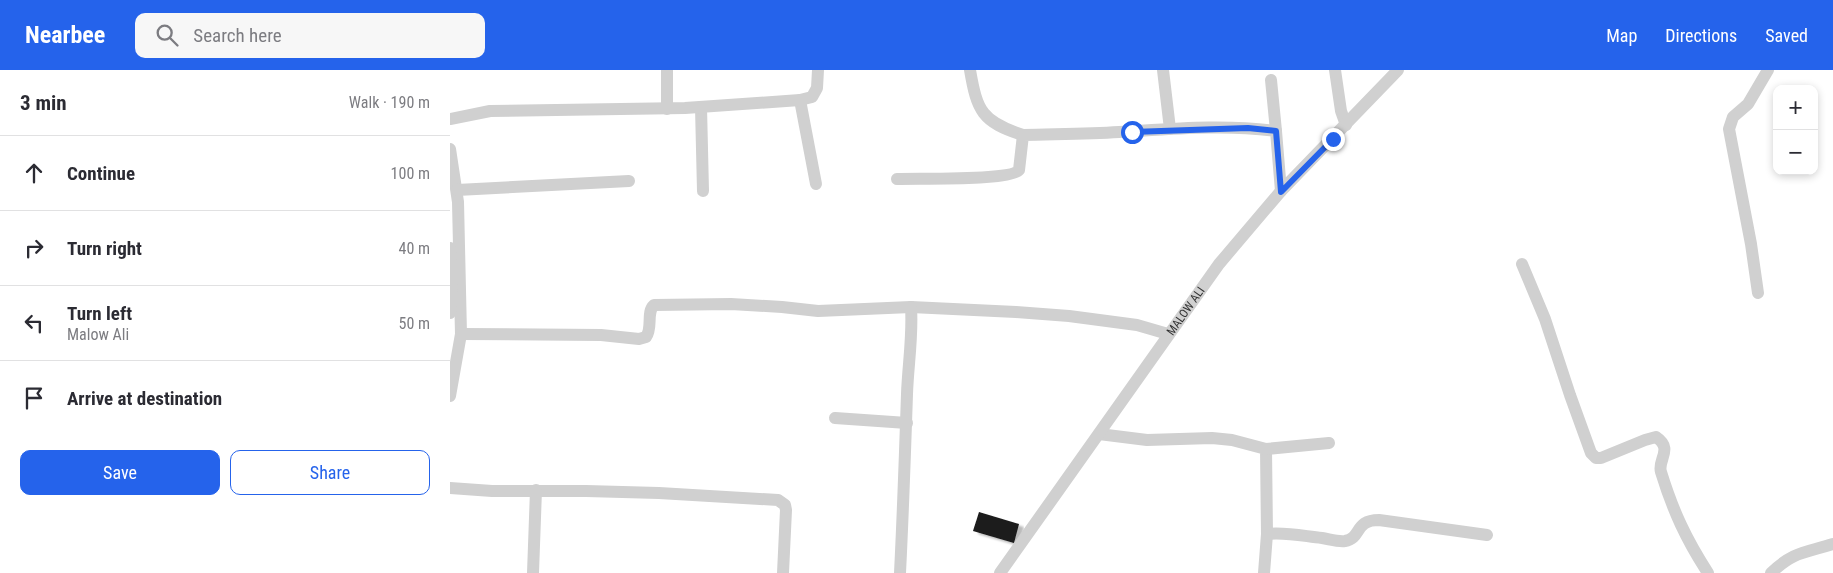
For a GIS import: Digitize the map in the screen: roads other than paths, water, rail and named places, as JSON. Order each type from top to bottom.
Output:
[{"type":"street","points":[[667,70],[667,108]]},
{"type":"street","points":[[450,119],[490,111],[701,107],[800,100],[812,97],[817,88],[818,70]]},
{"type":"street","points":[[970,70],[974,96],[984,115],[1003,129],[1023,135],[1248,128],[1276,131]]},
{"type":"street","points":[[1163,70],[1170,130]]},
{"type":"street","points":[[1335,70],[1341,112],[1346,125]]},
{"type":"street","name":"MALOW ALI","points":[[1000,573],[1219,264],[1281,192],[1398,70]]},
{"type":"street","points":[[1758,294],[1751,244],[1729,129],[1733,117],[1748,104],[1768,70]]},
{"type":"street","points":[[1271,80],[1281,192]]},
{"type":"street","points":[[800,100],[816,184]]},
{"type":"street","points":[[701,107],[703,191]]},
{"type":"street","points":[[897,179],[990,178],[1017,173],[1019,170],[1023,135]]},
{"type":"street","points":[[450,149],[457,190],[461,278],[461,334],[450,396]]},
{"type":"street","points":[[457,190],[629,181]]},
{"type":"street","points":[[450,248],[452,276],[450,313]]},
{"type":"street","points":[[1522,264],[1545,319],[1591,453],[1596,458],[1601,458],[1645,440],[1656,437],[1660,441],[1665,454],[1660,469],[1673,511],[1690,545],[1708,573]]},
{"type":"street","points":[[461,334],[552,334],[643,338],[649,332],[651,308],[659,304],[782,306],[818,311],[911,307],[1068,316],[1137,326],[1168,334]]},
{"type":"street","points":[[900,573],[907,393],[911,346],[911,307]]},
{"type":"street","points":[[835,418],[907,423]]},
{"type":"street","points":[[1099,434],[1147,440],[1212,438],[1232,440],[1266,449],[1329,443]]},
{"type":"street","points":[[1264,573],[1268,534],[1266,449]]},
{"type":"street","points":[[450,488],[492,491],[536,490],[660,493],[778,500],[785,505],[786,510],[783,573]]},
{"type":"street","points":[[533,573],[536,490]]},
{"type":"street","points":[[1268,534],[1282,533],[1342,542],[1352,538],[1362,524],[1371,520],[1378,520],[1487,535]]},
{"type":"street","points":[[1772,573],[1784,561],[1794,555],[1833,544]]}]
